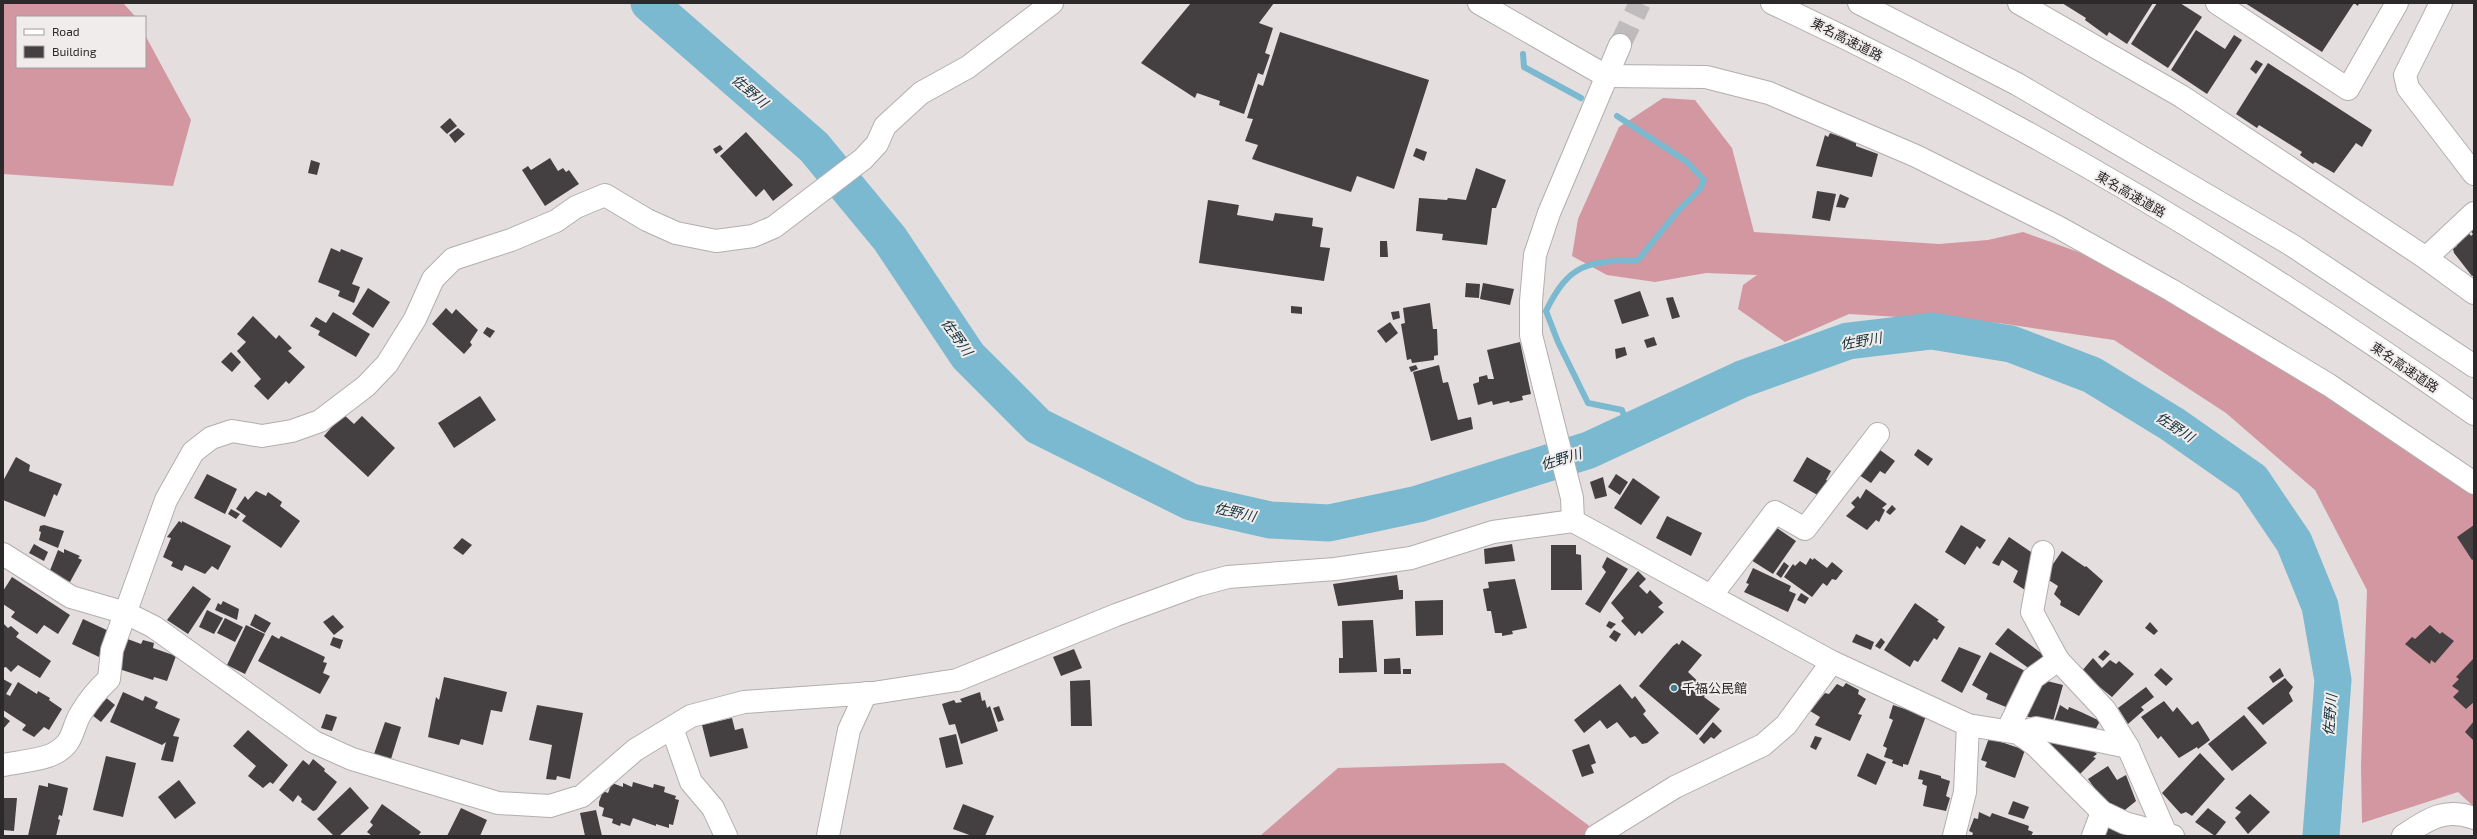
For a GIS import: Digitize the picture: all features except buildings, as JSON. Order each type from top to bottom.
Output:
[{"type":"main road","points":[[3,765],[54,754],[64,746],[74,733],[80,714],[98,689],[109,679],[112,650],[166,500],[192,452],[211,438],[232,432],[262,436],[292,431],[320,421],[366,386],[387,364],[415,319],[432,279],[453,259],[556,221],[576,207],[605,195],[647,220],[676,233],[716,241],[753,236],[774,227],[863,159],[877,144],[885,126],[921,93],[968,67],[1052,3]]},
{"type":"main road","points":[[1479,3],[1606,76],[1706,77],[1727,82],[1769,93],[1916,156],[2058,227],[2171,290],[2329,385],[2474,483]]},
{"type":"main road","name":"東名高速道路","points":[[1772,3],[1828,29],[2012,125],[2244,260],[2474,414]]},
{"type":"main road","points":[[1859,3],[2018,84],[2276,236],[2474,366]]},
{"type":"main road","points":[[2019,3],[2181,96],[2426,258],[2474,294]]},
{"type":"main road","points":[[2217,3],[2348,89],[2397,3]]},
{"type":"main road","points":[[2441,3],[2405,75],[2408,88],[2474,174]]},
{"type":"main road","points":[[1573,521],[1572,498],[1551,421],[1540,365],[1531,335],[1531,301],[1535,255],[1549,213],[1620,45]]},
{"type":"main road","points":[[2426,258],[2474,212]]},
{"type":"main road","points":[[1711,596],[1775,512],[1805,529],[1878,434]]},
{"type":"main road","points":[[3,554],[71,597],[126,613],[170,638],[287,725],[314,742],[352,759],[498,803],[550,806],[582,796],[635,750],[691,716],[744,702],[866,693],[958,680],[1116,615],[1198,585],[1228,578],[1335,569],[1412,558],[1493,532],[1573,521],[1832,662],[1968,725],[2013,732],[2036,728],[2128,747]]},
{"type":"main road","points":[[2043,552],[2032,612],[2058,660],[2105,710],[2128,747],[2170,835]]},
{"type":"main road","points":[[2013,732],[2033,678],[2058,660]]},
{"type":"main road","points":[[1596,836],[1675,787],[1763,744],[1786,725],[1832,662]]},
{"type":"main road","points":[[828,836],[849,730],[866,693]]},
{"type":"main road","points":[[1954,836],[1965,792],[1968,725]]},
{"type":"main road","points":[[672,728],[691,782],[713,808],[726,836]]},
{"type":"main road","points":[[2013,732],[2035,745],[2102,812],[2125,823],[2170,835]]},
{"type":"main road","points":[[2093,836],[2102,812]]},
{"type":"main road","points":[[2403,836],[2433,816],[2460,813],[2474,818]]},
{"type":"shaded area","points":[[3,3],[123,3],[134,16],[16,16],[16,68],[146,68],[146,37],[191,120],[173,186],[3,174]]},
{"type":"shaded area","points":[[1663,98],[1695,100],[1732,148],[1754,232],[1939,244],[1988,240],[2023,232],[2117,266],[2474,483],[2474,807],[2458,792],[2362,823],[2361,765],[2367,590],[2315,490],[2226,413],[2114,340],[1999,323],[1849,314],[1785,342],[1738,309],[1743,285],[1757,275],[1706,273],[1655,282],[1607,275],[1572,256],[1578,219],[1619,127]]},
{"type":"shaded area","points":[[1504,763],[1603,836],[1260,836],[1338,768]]},
{"type":"waterway","name":"佐野川","points":[[649,3],[814,147],[890,239],[968,356],[1038,426],[1191,502],[1270,520],[1329,523],[1418,504],[1589,450],[1742,379],[1848,341],[1932,331],[2011,344],[2092,375],[2172,424],[2252,480],[2294,542],[2320,606],[2333,680],[2321,836]]},
{"type":"waterway","points":[[1523,54],[1524,67],[1581,98]]},
{"type":"waterway","points":[[1617,116],[1686,161],[1704,180],[1700,189],[1678,211],[1638,260],[1606,262],[1593,264],[1582,268],[1572,274],[1563,283],[1546,311],[1558,342],[1588,403],[1622,410],[1630,431]]},
{"type":"tunnel","points":[[1620,45],[1640,3]]},
{"type":"place","name":"千福公民館","points":[[1674,688]]}]
